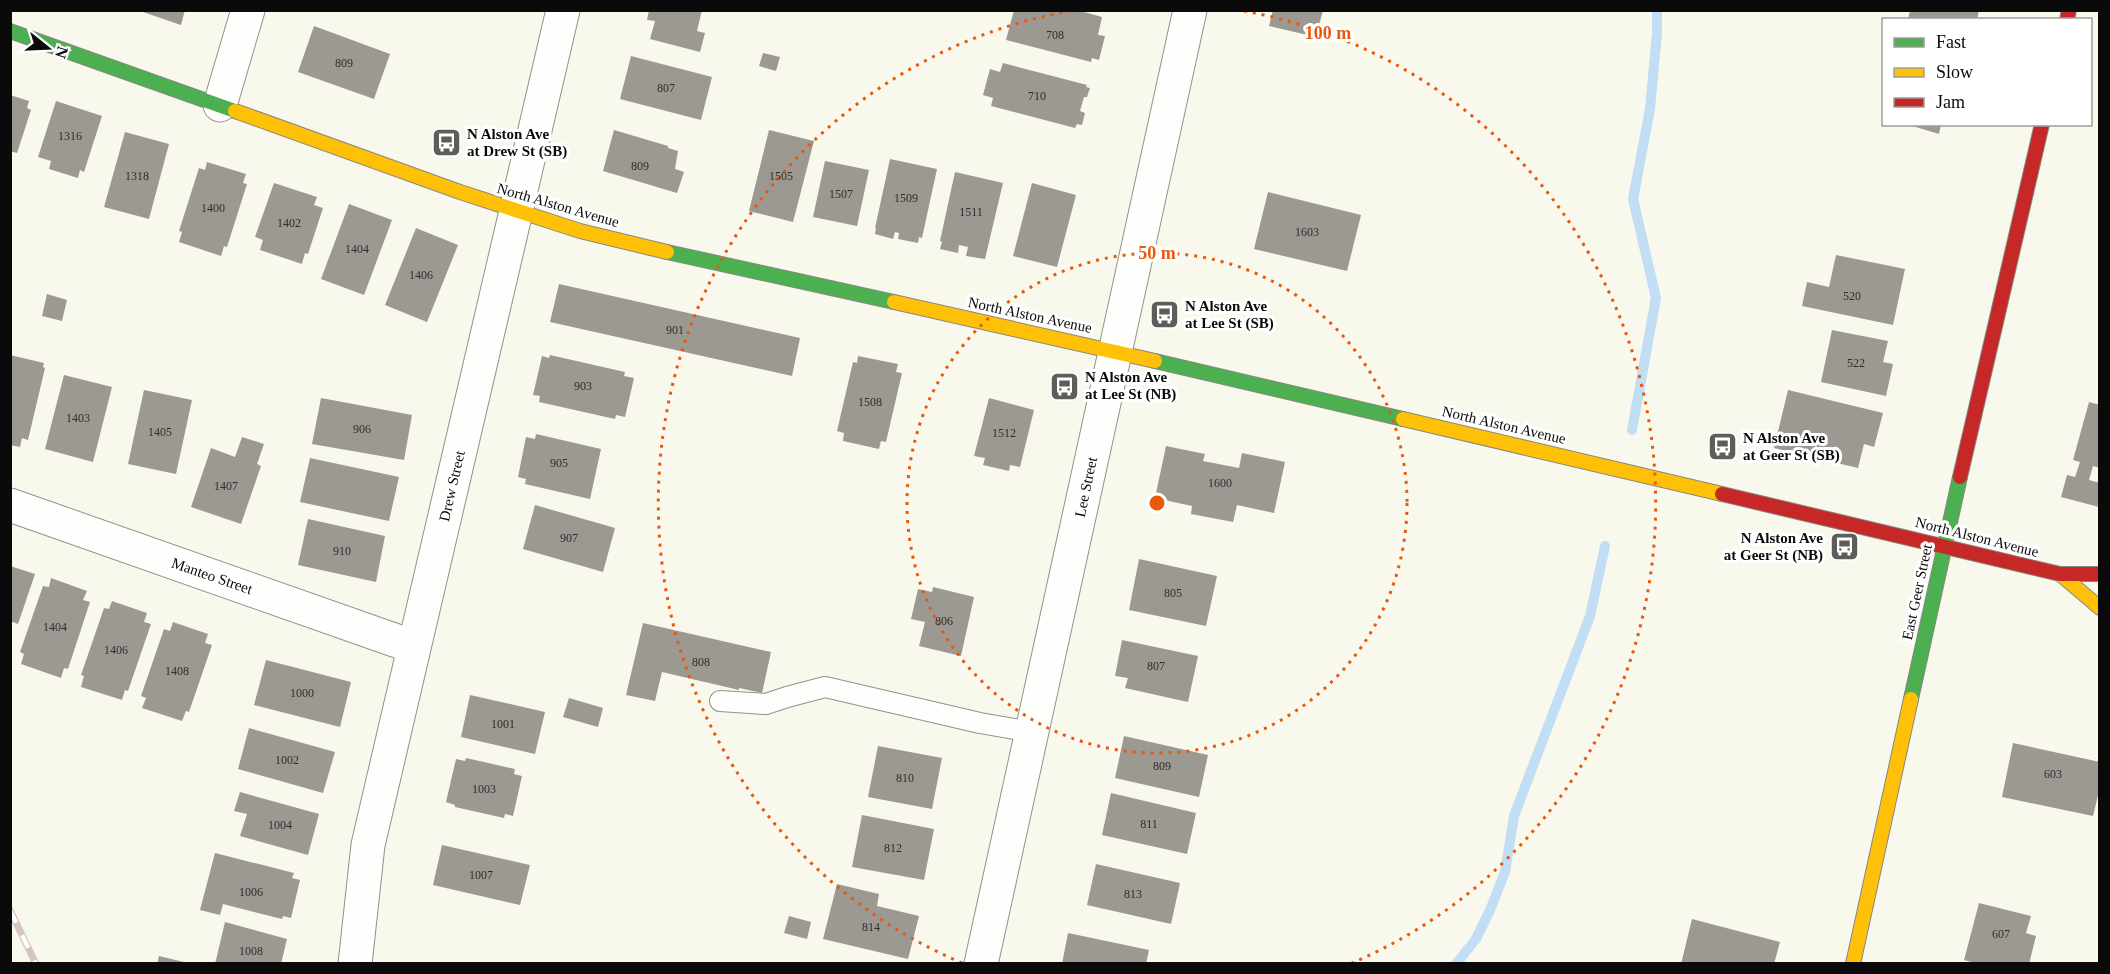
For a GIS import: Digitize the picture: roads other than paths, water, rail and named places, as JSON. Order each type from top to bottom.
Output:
[{"type":"main road","name":"North Alston Avenue","points":[[10,31],[517,212],[580,231],[705,261],[1115,351],[2060,574],[2100,574]]},
{"type":"main road","name":"East Geer Street","points":[[1853,963],[1944,545],[2042,126]]},
{"type":"main road","name":"North Alston Avenue","points":[[2060,574],[2100,608]]},
{"type":"street","points":[[220,105],[248,10]]},
{"type":"street","name":"Drew Street","points":[[355,963],[368,845],[563,10]]},
{"type":"street","name":"Lee Street","points":[[981,963],[1190,10]]},
{"type":"street","name":"Manteo Street","points":[[10,505],[414,647]]},
{"type":"lane","points":[[720,701],[766,704],[825,687],[980,723],[1032,732]]},
{"type":"waterway","points":[[1632,430],[1656,298],[1633,199],[1650,109],[1657,10]]},
{"type":"waterway","points":[[1456,964],[1476,939],[1505,872],[1514,816],[1590,616],[1605,546]]},
{"type":"railway","points":[[10,910],[36,964]]},
{"type":"place","name":"N Alston Ave at Drew St (SB)","points":[[446,143]]},
{"type":"place","name":"N Alston Ave at Lee St (SB)","points":[[1164,315]]},
{"type":"place","name":"N Alston Ave at Lee St (NB)","points":[[1064,386]]},
{"type":"place","name":"N Alston Ave at Geer St (SB)","points":[[1722,447]]},
{"type":"place","name":"N Alston Ave at Geer St (NB)","points":[[1844,547]]}]
